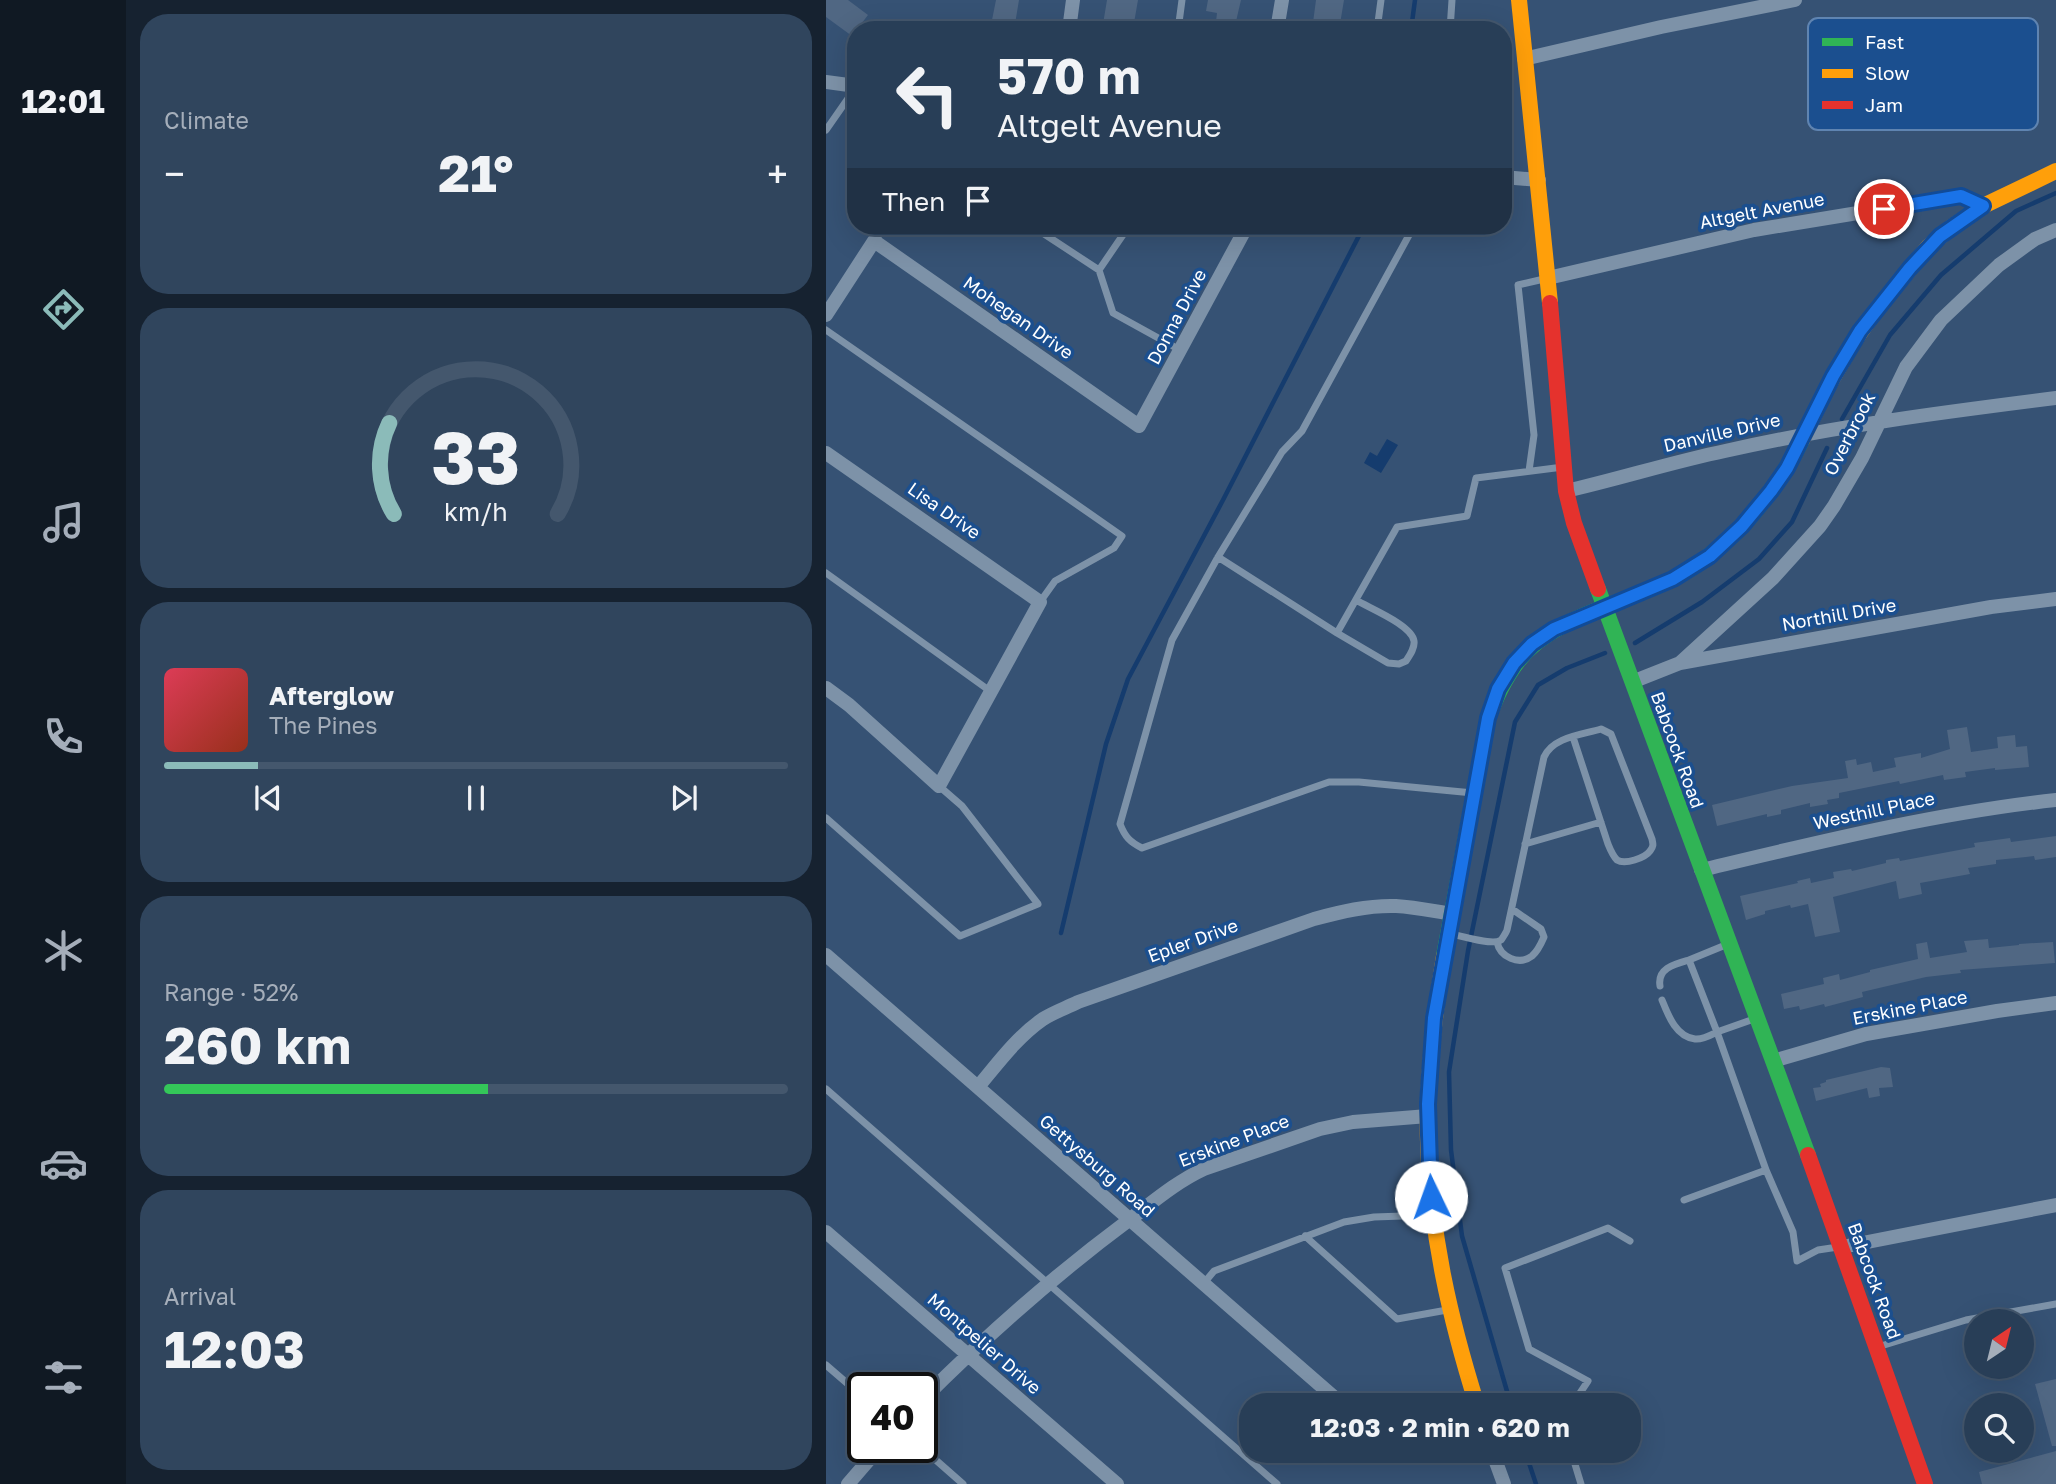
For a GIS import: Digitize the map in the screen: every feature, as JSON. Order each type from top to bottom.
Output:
[{"type":"main road","name":"Babcock Road","points":[[1519,0],[1539,180],[1566,491],[1574,523],[1842,1247],[1925,1484]]},
{"type":"main road","points":[[1473,1393],[1448,1310],[1436,1241],[1429,1178],[1428,1116],[1434,1018],[1455,935],[1451,914],[1492,703],[1498,689],[1514,663],[1532,644],[1554,629],[1673,579],[1710,556],[1742,526],[1787,468],[1833,376],[1860,331],[1910,268],[1940,236],[1983,206],[2056,171]]},
{"type":"street","points":[[1070,21],[1073,0]]},
{"type":"street","points":[[1279,21],[1282,0]]},
{"type":"street","points":[[1524,59],[1661,27],[1795,0]]},
{"type":"street","points":[[826,82],[847,86]]},
{"type":"street","points":[[1512,178],[1539,180]]},
{"type":"street","name":"Altgelt Avenue","points":[[1548,278],[1741,233],[1961,196],[1983,206]]},
{"type":"street","name":"Overbrook","points":[[1680,663],[1773,578],[1808,541],[1835,506],[1881,421],[1906,367],[1941,320],[1999,265],[2035,239],[2056,230]]},
{"type":"street","name":"Donna Drive","points":[[1139,426],[1242,235]]},
{"type":"street","points":[[826,314],[874,241]]},
{"type":"street","name":"Mohegan Drive","points":[[874,241],[1139,426]]},
{"type":"street","name":"Danville Drive","points":[[1566,491],[1724,451],[1804,435],[1881,421],[2056,398]]},
{"type":"street","name":"Lisa Drive","points":[[826,453],[1040,602]]},
{"type":"street","name":"Northill Drive","points":[[1632,682],[1680,663],[1991,607],[2056,599]]},
{"type":"street","points":[[826,688],[849,705],[939,786],[1040,602]]},
{"type":"street","name":"Westhill Place","points":[[1701,870],[1873,830],[1961,813],[2056,800]]},
{"type":"street","name":"Epler Drive","points":[[978,1087],[1028,1031],[1078,1002],[1301,923],[1340,912],[1396,906],[1451,914]]},
{"type":"street","name":"Gettysburg Road","points":[[826,956],[1328,1393]]},
{"type":"street","name":"Erskine Place","points":[[1773,1061],[1866,1034],[2056,1003]]},
{"type":"street","name":"Erskine Place","points":[[938,1384],[1048,1284],[1171,1187],[1204,1169],[1331,1127],[1353,1122],[1428,1116]]},
{"type":"street","points":[[1842,1247],[2056,1205]]},
{"type":"street","name":"Montpelier Drive","points":[[826,1232],[1117,1484]]},
{"type":"street","points":[[848,1484],[866,1463]]},
{"type":"street","points":[[1496,1463],[1504,1484]]},
{"type":"lane","points":[[1179,21],[1182,0]]},
{"type":"lane","points":[[1378,21],[1381,0]]},
{"type":"lane","points":[[1451,21],[1452,0]]},
{"type":"lane","points":[[826,130],[847,100]]},
{"type":"lane","points":[[874,241],[878,235]]},
{"type":"lane","points":[[1045,235],[1099,270],[1113,313],[1181,351]]},
{"type":"lane","points":[[1099,270],[1123,235]]},
{"type":"lane","points":[[1409,235],[1302,432],[1282,452],[1218,557],[1172,640],[1120,824],[1124,835],[1142,848],[1329,782],[1359,782],[1474,793]]},
{"type":"lane","points":[[1529,471],[1534,435],[1518,285],[1548,278]]},
{"type":"lane","points":[[826,330],[1122,536],[1114,548],[1055,581],[1040,602]]},
{"type":"lane","points":[[1337,633],[1398,527],[1467,516],[1476,478],[1564,467]]},
{"type":"lane","points":[[1218,557],[1388,663],[1406,662],[1414,644],[1408,629],[1356,600]]},
{"type":"lane","points":[[826,573],[991,691]]},
{"type":"lane","points":[[1455,935],[1494,942],[1501,940],[1507,930],[1544,757],[1554,743],[1573,737],[1601,729],[1611,734],[1652,839],[1651,849],[1627,862],[1619,862],[1615,858],[1573,737]]},
{"type":"lane","points":[[826,818],[960,936],[1038,904],[962,806],[939,786]]},
{"type":"lane","points":[[1524,844],[1601,822]]},
{"type":"lane","points":[[1494,942],[1506,957],[1516,960],[1525,960],[1541,945],[1544,937],[1541,929],[1512,909]]},
{"type":"lane","points":[[1660,986],[1659,978],[1662,972],[1729,944]]},
{"type":"lane","points":[[1689,960],[1766,1170],[1793,1232],[1797,1261],[1818,1250],[1842,1247]]},
{"type":"lane","points":[[1662,1000],[1672,1023],[1688,1037],[1698,1040],[1756,1018]]},
{"type":"lane","points":[[826,1089],[1277,1484]]},
{"type":"lane","points":[[1684,1200],[1766,1170]]},
{"type":"lane","points":[[1203,1284],[1214,1271],[1344,1222],[1374,1217],[1433,1215]]},
{"type":"lane","points":[[1580,1393],[1588,1381],[1530,1349],[1505,1268],[1608,1228],[1630,1241]]},
{"type":"lane","points":[[1305,1236],[1398,1319],[1448,1310]]},
{"type":"lane","points":[[1877,1347],[1966,1320],[2056,1304]]},
{"type":"lane","points":[[826,1365],[847,1383]]},
{"type":"lane","points":[[938,1462],[963,1484]]},
{"type":"lane","points":[[1575,1463],[1582,1482]]},
{"type":"water","points":[[1387,439],[1398,445],[1381,473],[1364,463],[1370,452],[1377,456]]},
{"type":"building","points":[[826,0],[848,0],[868,15],[863,21],[847,21],[847,32],[826,17]]},
{"type":"building","points":[[996,0],[1019,0],[1016,21],[992,21]]},
{"type":"building","points":[[1107,0],[1138,0],[1134,21],[1104,21]]},
{"type":"building","points":[[1208,0],[1241,0],[1236,21],[1216,21],[1217,13],[1206,11]]},
{"type":"building","points":[[1316,0],[1344,0],[1340,21],[1313,21]]},
{"type":"building","points":[[1967,727],[1971,752],[1998,748],[1997,737],[2015,735],[2016,747],[2027,746],[2029,767],[1965,772],[1966,777],[1944,780],[1943,775],[1900,784],[1899,781],[1839,793],[1839,798],[1827,800],[1828,804],[1810,807],[1810,803],[1781,810],[1781,814],[1767,817],[1767,814],[1717,826],[1712,805],[1792,786],[1848,778],[1845,761],[1856,759],[1857,765],[1871,762],[1873,772],[1896,767],[1894,758],[1921,753],[1921,758],[1950,749],[1947,730]]},
{"type":"building","points":[[2056,836],[2056,857],[1996,860],[1996,864],[1968,868],[1970,874],[1920,883],[1922,894],[1899,899],[1896,881],[1833,897],[1840,932],[1815,937],[1808,904],[1765,911],[1765,914],[1746,920],[1740,896],[1810,878],[1811,883],[1834,878],[1833,872],[1852,871],[1886,863],[1886,860],[1899,858],[1900,861],[1975,847],[1974,843],[2010,838],[2011,842]]},
{"type":"building","points":[[1988,939],[1989,948],[2053,942],[2055,963],[1960,970],[1961,973],[1926,977],[1862,992],[1863,997],[1825,1007],[1824,1004],[1800,1010],[1799,1006],[1784,1009],[1781,994],[1824,984],[1823,978],[1839,974],[1840,980],[1918,959],[1916,944],[1927,942],[1930,958],[1967,952],[1964,941]]},
{"type":"building","points":[[1881,1067],[1890,1068],[1893,1087],[1879,1088],[1880,1096],[1869,1098],[1867,1088],[1816,1101],[1813,1088],[1821,1087],[1820,1084],[1826,1080]]},
{"type":"building","points":[[2056,1379],[2056,1446],[2052,1446],[2035,1384]]},
{"type":"building","points":[[2056,1451],[2056,1484],[1982,1484],[1979,1472],[2012,1463],[2034,1463],[2034,1457]]},
{"type":"waterway","points":[[1412,21],[1415,0]]},
{"type":"waterway","points":[[1842,419],[1890,335],[1941,275],[2016,211],[2056,193]]},
{"type":"waterway","points":[[1061,933],[1106,744],[1128,679],[1359,235]]},
{"type":"waterway","points":[[1635,643],[1702,602],[1759,559],[1792,522],[1827,448]]},
{"type":"waterway","points":[[1508,1393],[1462,1236],[1451,1150],[1449,1072],[1468,951],[1515,722],[1538,685],[1567,668],[1605,653]]},
{"type":"waterway","points":[[1529,1463],[1536,1484]]},
{"type":"traffic: fast","points":[[1444,956],[1488,718],[1513,668],[1534,645],[1552,632],[1573,620],[1682,574],[1719,548],[1766,498],[1802,440]]},
{"type":"traffic: fast","points":[[1598,589],[1808,1155]]},
{"type":"traffic: slow","points":[[1519,0],[1550,303]]},
{"type":"traffic: slow","points":[[1802,440],[1853,343],[1928,247],[1981,207],[2056,171]]},
{"type":"traffic: slow","points":[[1444,956],[1430,1072],[1430,1176],[1443,1275],[1473,1393]]},
{"type":"traffic: jam","points":[[1550,303],[1566,491],[1574,523],[1598,589]]},
{"type":"traffic: jam","points":[[1808,1155],[1925,1484]]},
{"type":"route","points":[[1431,1197],[1428,1104],[1434,1018],[1488,718],[1498,689],[1523,653],[1554,629],[1673,579],[1710,556],[1742,526],[1787,468],[1833,376],[1860,331],[1910,268],[1940,236],[1983,206],[1961,196],[1884,209]]}]
